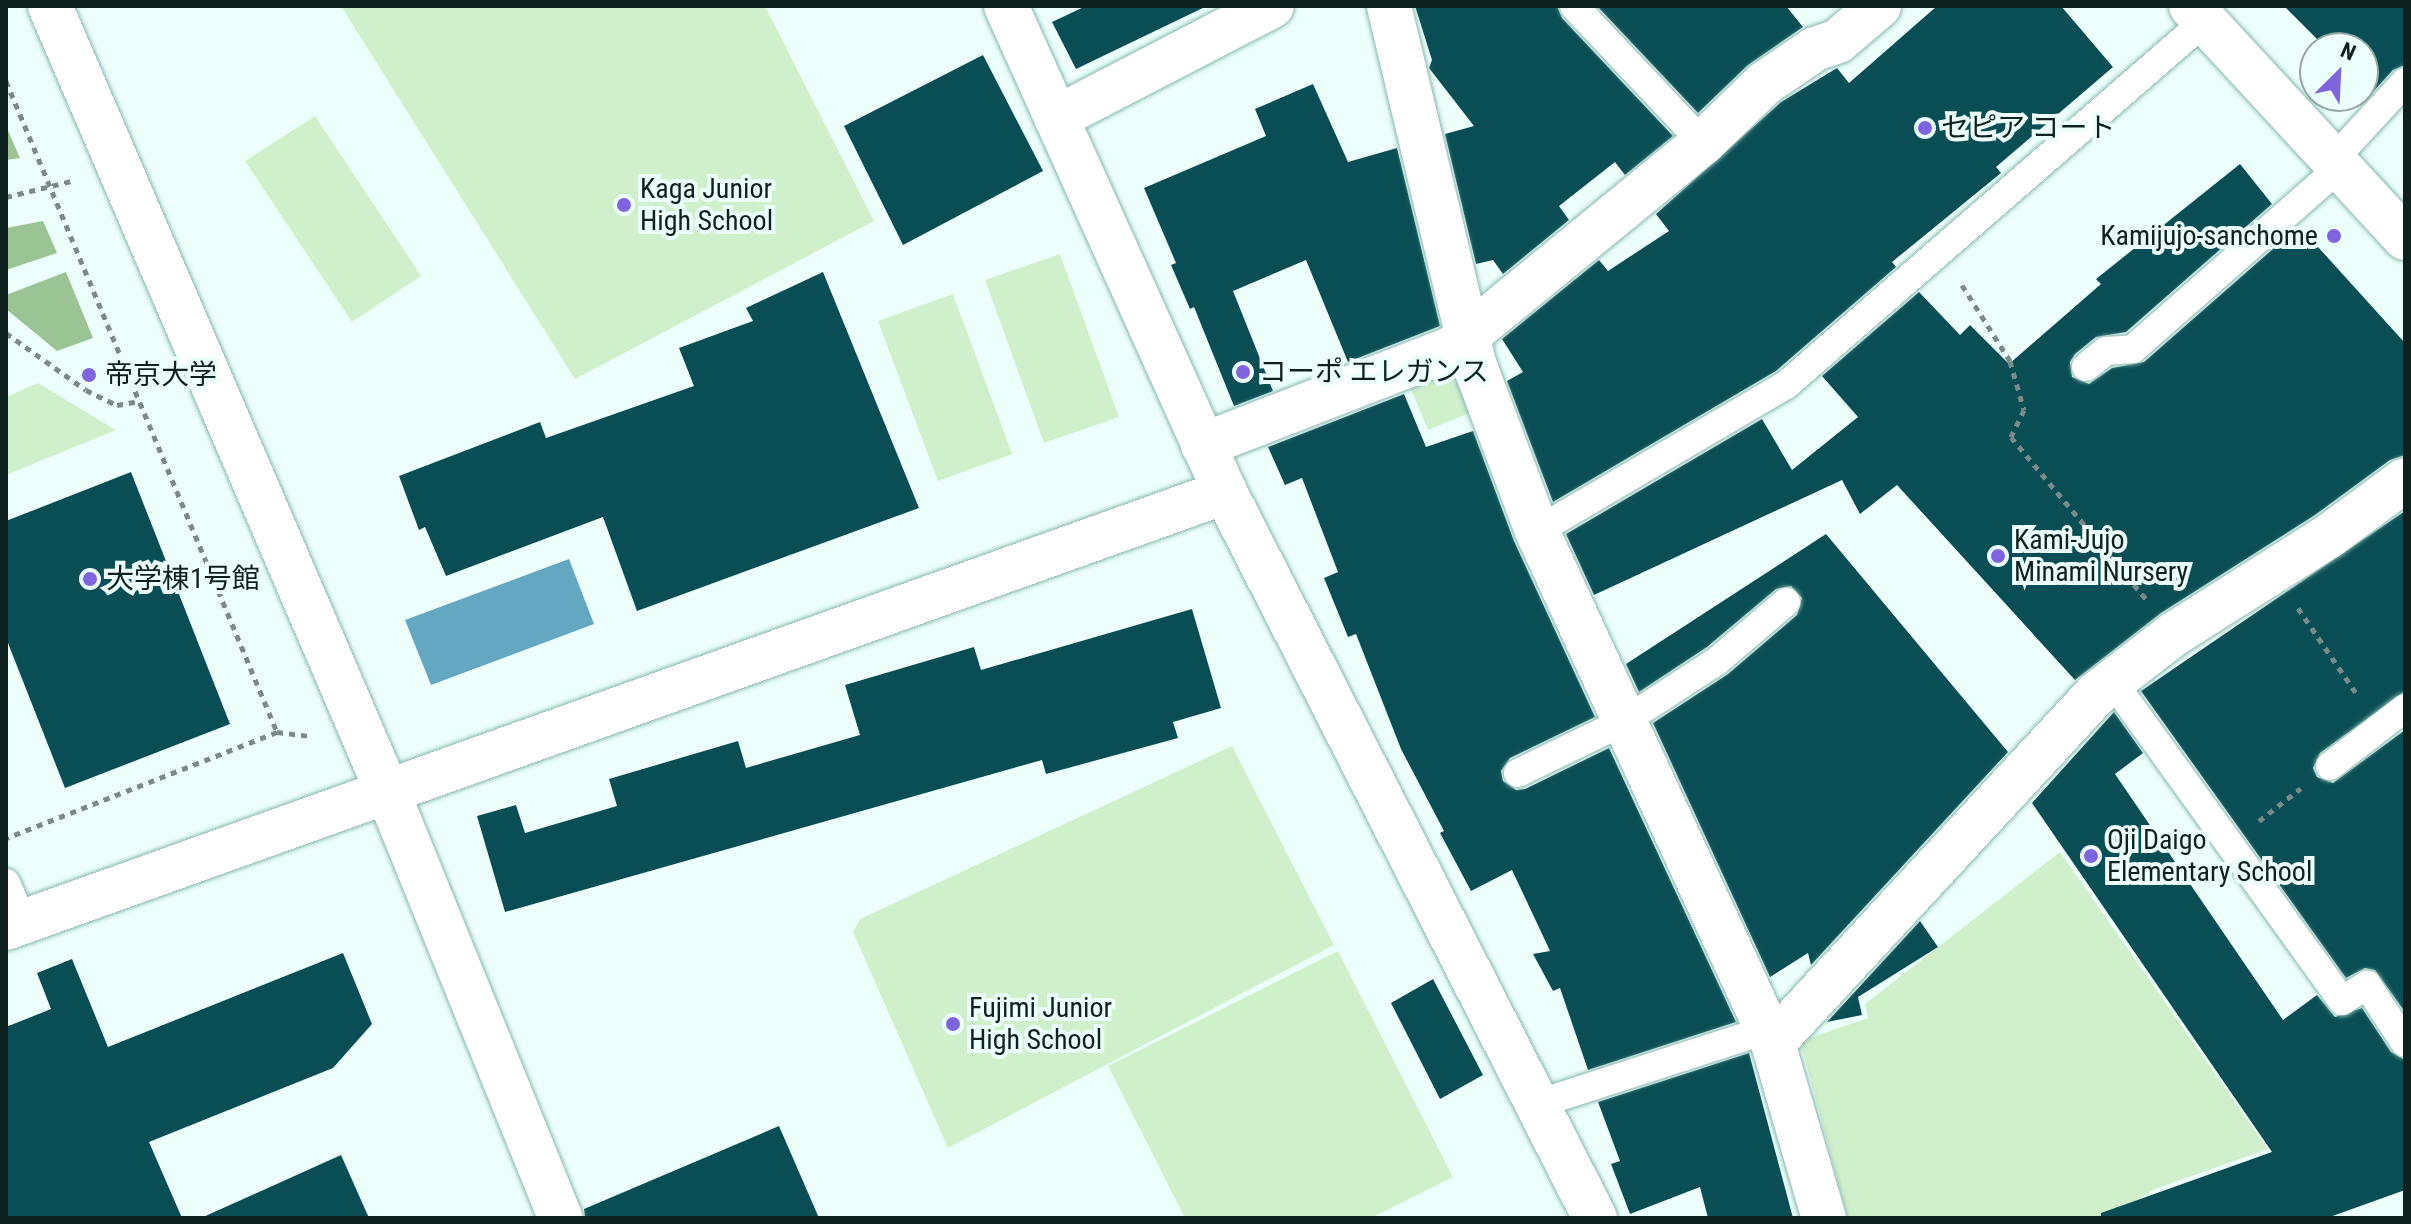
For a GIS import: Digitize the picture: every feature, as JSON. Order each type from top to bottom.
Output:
[{"type":"street","points":[[50,6],[388,793],[561,1218]]},
{"type":"street","points":[[1006,6],[1225,492],[1595,1218]]},
{"type":"street","points":[[1056,118],[1272,6]]},
{"type":"street","points":[[1389,6],[1468,334],[1537,531],[1770,1036],[1824,1218]]},
{"type":"street","points":[[1203,445],[1451,349],[1525,293],[1703,143],[1765,83],[1815,49],[1838,41],[1879,6]]},
{"type":"street","points":[[2199,13],[2405,238]]},
{"type":"street","points":[[1770,1036],[2095,695],[2174,634],[2273,571],[2405,480]]},
{"type":"street","points":[[14,925],[1225,492]]},
{"type":"lane","points":[[1574,6],[1703,143]]},
{"type":"lane","points":[[1537,531],[1786,385],[1940,250],[2199,13]]},
{"type":"lane","points":[[2086,367],[2106,351],[2133,349],[2337,163],[2405,82]]},
{"type":"lane","points":[[1518,773],[1623,722],[1717,661],[1786,602]]},
{"type":"lane","points":[[2113,682],[2342,1001],[2367,985],[2405,1043]]},
{"type":"lane","points":[[2330,766],[2405,708]]},
{"type":"lane","points":[[6,883],[14,925]]},
{"type":"lane","points":[[1537,1104],[1770,1036]]},
{"type":"path","points":[[6,81],[277,732],[6,838]]},
{"type":"path","points":[[6,197],[51,189],[117,165]]},
{"type":"path","points":[[1940,250],[2010,361],[2024,410],[2011,437],[2174,634]]},
{"type":"path","points":[[6,333],[86,390],[117,405],[140,401]]},
{"type":"path","points":[[2273,571],[2379,728]]},
{"type":"path","points":[[2229,844],[2330,766]]},
{"type":"green space","points":[[341,6],[765,6],[874,221],[575,379]]},
{"type":"green space","points":[[315,116],[421,276],[352,322],[245,161]]},
{"type":"green space","points":[[6,126],[20,158],[6,160]]},
{"type":"green space","points":[[43,221],[57,253],[6,270],[6,228]]},
{"type":"green space","points":[[1060,254],[1119,417],[1044,443],[985,280]]},
{"type":"green space","points":[[66,272],[93,338],[57,351],[6,309],[6,295]]},
{"type":"green space","points":[[953,294],[1012,454],[938,481],[878,321]]},
{"type":"green space","points":[[1456,371],[1472,412],[1428,430],[1411,389]]},
{"type":"green space","points":[[38,383],[116,430],[6,475],[6,397]]},
{"type":"green space","points":[[1232,746],[1334,945],[948,1148],[853,932],[860,919]]},
{"type":"green space","points":[[2060,852],[2268,1149],[2155,1189],[2107,1218],[1848,1218],[1800,1041],[1868,1018],[1865,1004]]},
{"type":"green space","points":[[1338,951],[1453,1177],[1371,1218],[1185,1218],[1108,1066]]},
{"type":"water","points":[[569,559],[594,624],[431,685],[405,620]]},
{"type":"building","points":[[1086,6],[1207,6],[1076,69],[1052,22]]},
{"type":"building","points":[[1415,6],[1557,6],[1562,18],[1673,136],[1625,175],[1615,162],[1559,206],[1569,220],[1503,274],[1493,260],[1476,264],[1445,134],[1474,126],[1429,68],[1432,60]]},
{"type":"building","points":[[1597,6],[1786,6],[1803,27],[1748,65],[1698,113]]},
{"type":"building","points":[[1937,6],[2061,6],[2113,67],[1996,167],[2001,173],[1892,262],[1896,267],[1776,371],[1553,502],[1507,381],[1523,372],[1502,339],[1599,260],[1608,271],[1669,231],[1656,214],[1781,102],[1837,68],[1849,83]]},
{"type":"building","points":[[2284,6],[2405,6],[2405,65],[2393,70],[2379,85],[2379,32],[2310,32]]},
{"type":"building","points":[[983,55],[1043,171],[903,245],[844,126]]},
{"type":"building","points":[[1313,84],[1348,162],[1397,148],[1440,326],[1348,362],[1306,260],[1233,291],[1273,391],[1234,406],[1194,307],[1190,309],[1171,265],[1176,263],[1144,188],[1266,136],[1255,109]]},
{"type":"building","points":[[2240,164],[2272,204],[2126,332],[2096,337],[2075,354],[2070,362],[2072,377],[2089,384],[2112,368],[2144,362],[2299,226],[2405,343],[2405,455],[2390,460],[2315,515],[2161,613],[2075,680],[1897,485],[1860,514],[1842,480],[1594,595],[1566,534],[1762,419],[1792,470],[1858,417],[1822,376],[1919,292],[1960,335],[1970,325],[2009,364],[2101,284],[2096,279]]},
{"type":"building","points":[[823,272],[919,508],[637,611],[603,517],[446,576],[425,527],[419,530],[399,476],[540,422],[546,438],[694,386],[679,348],[753,321],[746,308]]},
{"type":"building","points":[[1404,394],[1426,447],[1473,431],[1514,541],[1595,717],[1510,758],[1501,771],[1503,781],[1516,790],[1525,789],[1609,748],[1736,1022],[1588,1070],[1560,988],[1553,991],[1533,954],[1550,951],[1512,870],[1471,891],[1440,833],[1444,831],[1401,749],[1356,634],[1348,637],[1324,578],[1338,572],[1302,478],[1285,485],[1268,447]]},
{"type":"building","name":"大学棟1号館","points":[[131,472],[230,724],[65,788],[6,638],[6,521]]},
{"type":"building","points":[[2405,511],[2405,691],[2320,753],[2313,768],[2317,777],[2333,783],[2405,730],[2405,1012],[2375,970],[2365,968],[2346,978],[2141,691]]},
{"type":"building","points":[[1826,534],[2008,752],[1811,965],[1808,953],[1770,977],[1653,723],[1728,674],[1797,615],[1802,598],[1791,586],[1776,589],[1707,647],[1639,692],[1626,664]]},
{"type":"building","points":[[1192,609],[1221,708],[1173,722],[1178,738],[1046,774],[1042,760],[505,912],[477,816],[516,805],[525,833],[617,806],[609,779],[738,741],[746,768],[860,735],[845,685],[974,647],[981,670]]},
{"type":"building","points":[[2114,712],[2143,753],[2115,774],[2283,1020],[2317,995],[2335,1017],[2362,1008],[2391,1052],[2405,1060],[2405,1190],[2327,1218],[2101,1218],[2101,1213],[2272,1152],[2032,803]]},
{"type":"building","points":[[1920,921],[1938,947],[1858,997],[1862,1015],[1827,1022]]},
{"type":"building","points":[[343,953],[372,1024],[333,1068],[149,1142],[182,1218],[6,1218],[6,1027],[51,1009],[37,973],[72,959],[108,1047]]},
{"type":"building","points":[[1433,979],[1483,1075],[1440,1099],[1391,1003]]},
{"type":"building","points":[[1749,1053],[1793,1218],[1708,1218],[1700,1187],[1630,1214],[1611,1164],[1620,1161],[1598,1102]]},
{"type":"building","points":[[779,1126],[819,1218],[585,1218],[584,1209]]},
{"type":"building","points":[[341,1155],[369,1218],[201,1218]]},
{"type":"place","name":"セピア コート","points":[[1925,128]]},
{"type":"place","name":"Kaga Junior High School","points":[[624,205]]},
{"type":"place","name":"Kamijujo-sanchome","points":[[2334,236]]},
{"type":"place","name":"コーポ エレガンス","points":[[1243,372]]},
{"type":"place","name":"帝京大学","points":[[89,375]]},
{"type":"place","name":"Kami-Jujo Minami Nursery","points":[[1998,556]]},
{"type":"place","name":"大学棟1号館","points":[[90,579]]},
{"type":"place","name":"Oji Daigo Elementary School","points":[[2091,856]]},
{"type":"place","name":"Fujimi Junior High School","points":[[953,1024]]}]
